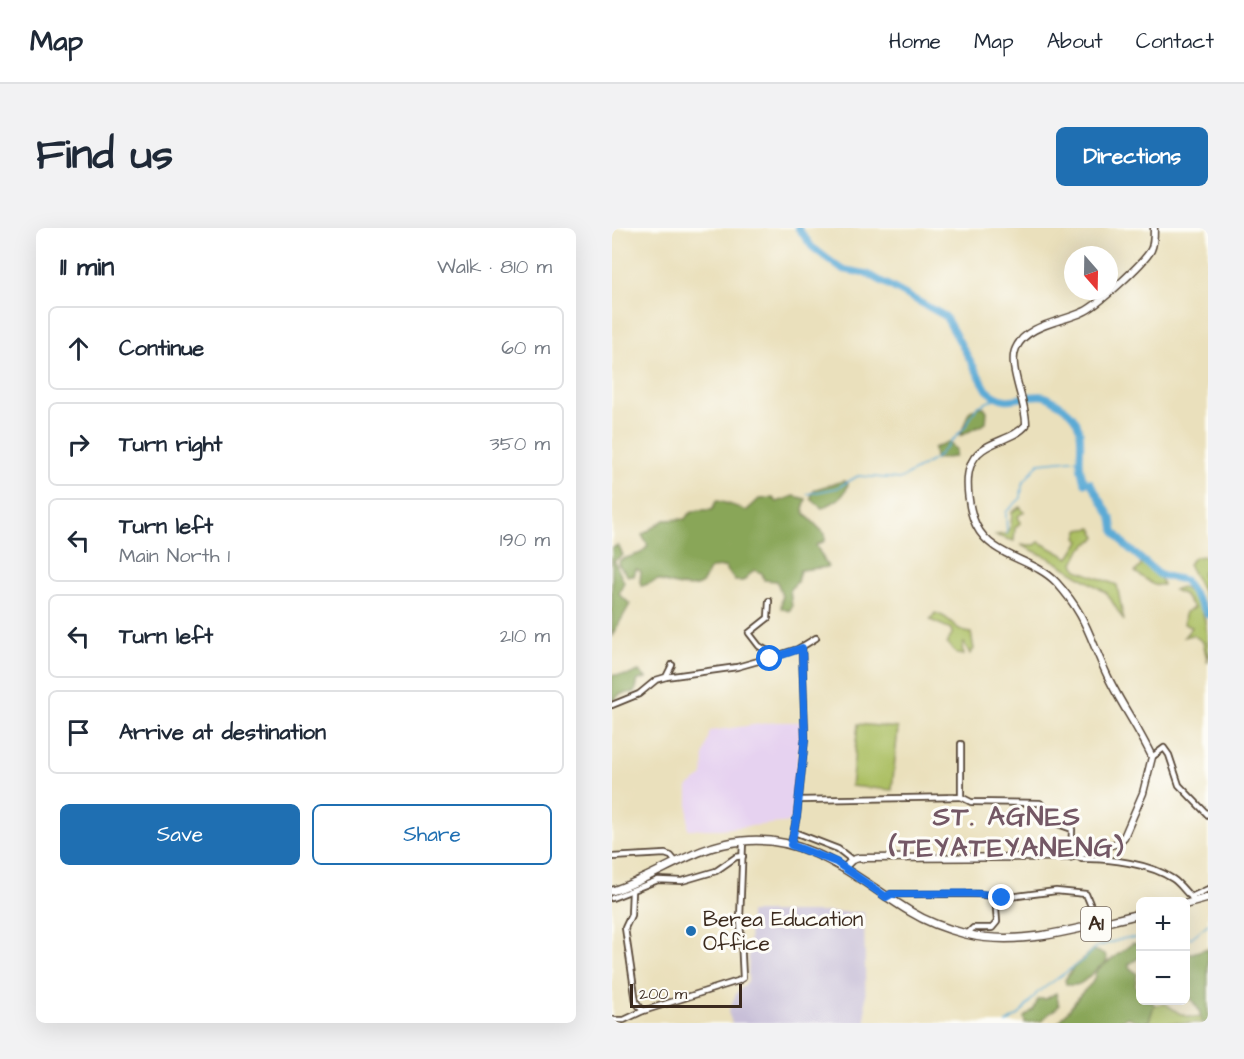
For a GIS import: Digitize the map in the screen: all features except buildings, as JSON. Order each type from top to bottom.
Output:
[{"type":"main road","name":"A1","points":[[612,891],[706,849],[743,841],[791,845],[813,852],[845,867],[886,897],[931,923],[967,934],[994,938],[1024,937],[1136,915]]},
{"type":"main road","points":[[1190,900],[1208,898]]},
{"type":"street","points":[[1152,757],[1108,678],[1079,610],[1049,575],[1005,554],[976,526],[969,483],[970,464],[982,449],[1024,428],[1026,424],[1025,407],[1014,360],[1016,346],[1032,333],[1062,318],[1084,312],[1102,299],[1144,260],[1152,249],[1154,228]]},
{"type":"street","points":[[769,601],[768,618],[749,635],[759,646],[776,656]]},
{"type":"street","points":[[612,705],[639,694],[656,680],[737,667],[802,648],[816,638]]},
{"type":"street","points":[[791,845],[799,800],[805,738],[802,648]]},
{"type":"street","points":[[666,677],[672,665]]},
{"type":"street","points":[[961,744],[961,797]]},
{"type":"street","points":[[794,832],[838,849],[852,860],[1074,856],[1122,841],[1143,793],[1152,757],[1164,748],[1169,754],[1179,785],[1208,815]]},
{"type":"street","points":[[799,800],[961,797],[979,802],[1040,803],[1055,823],[1072,829],[1074,856]]},
{"type":"street","points":[[612,1020],[624,1020],[643,1011],[743,978],[740,918],[743,841]]},
{"type":"street","points":[[612,857],[665,854],[671,856],[676,862]]},
{"type":"street","points":[[612,898],[658,880],[682,881],[716,871],[736,857],[743,856]]},
{"type":"street","points":[[1074,856],[1082,859],[1123,861],[1140,866],[1173,879],[1187,897]]},
{"type":"street","points":[[845,867],[852,860]]},
{"type":"street","points":[[1190,899],[1208,889]]},
{"type":"street","points":[[632,891],[631,915],[625,928],[636,1002],[643,1011]]},
{"type":"street","points":[[886,897],[891,894],[995,895],[1002,898],[1056,891],[1086,894],[1094,911],[1095,924]]},
{"type":"street","points":[[967,934],[973,928],[992,928],[997,922],[995,895]]},
{"type":"shaded area","points":[[775,722],[801,722],[792,822],[720,829],[688,829],[688,786],[703,776],[704,754],[710,731]]},
{"type":"shaded area","points":[[750,912],[864,912],[866,1023],[732,1023],[728,1012],[737,992],[748,982]]},
{"type":"green space","points":[[977,407],[984,407],[987,411],[986,423],[960,436],[969,412]]},
{"type":"green space","points":[[948,442],[956,449],[955,457],[935,459],[934,448]]},
{"type":"green space","points":[[843,481],[848,482],[845,491],[831,504],[822,508],[811,499],[816,489]]},
{"type":"green space","points":[[794,496],[806,499],[803,509],[805,514],[825,534],[825,541],[816,545],[828,567],[800,570],[797,582],[790,589],[792,607],[789,611],[781,608],[782,596],[777,581],[764,580],[762,573],[754,570],[743,581],[735,581],[725,567],[711,568],[700,585],[688,587],[658,580],[642,586],[641,571],[636,569],[634,576],[628,576],[618,564],[620,560],[641,553],[648,546],[642,535],[664,520],[685,519],[693,511],[712,510],[716,501],[746,511],[759,499],[773,498],[777,502]]},
{"type":"green space","points":[[1020,507],[1024,512],[1018,516],[1020,523],[1015,528],[1014,541],[994,535],[1007,534],[1011,525],[1012,512]]},
{"type":"green space","points":[[1092,528],[1097,537],[1081,549],[1074,563],[1077,570],[1117,585],[1124,621],[1107,593],[1051,559],[1021,545],[1035,545],[1039,542],[1069,558],[1080,541],[1077,538],[1079,530]]},
{"type":"green space","points":[[618,545],[623,555],[614,561],[624,582],[619,594],[630,604],[612,636],[612,548]]},
{"type":"green space","points":[[1205,556],[1208,564],[1202,574],[1208,586],[1208,602],[1188,564],[1195,557]]},
{"type":"green space","points":[[1140,559],[1160,575],[1163,585],[1154,585],[1135,572],[1141,566]]},
{"type":"green space","points":[[1181,587],[1197,600],[1205,619],[1208,663],[1203,642],[1193,635],[1184,637],[1192,627],[1184,624],[1185,612],[1194,608],[1183,594],[1174,590]]},
{"type":"green space","points":[[935,613],[945,617],[961,630],[971,633],[974,649],[970,654],[964,643],[962,648],[964,655],[957,654],[947,643],[952,634],[951,629],[930,620]]},
{"type":"green space","points":[[639,671],[646,678],[638,680],[635,692],[620,694],[612,702],[612,675],[629,675]]},
{"type":"green space","points":[[858,724],[898,728],[892,790],[851,786]]},
{"type":"green space","points":[[1133,943],[1136,944],[1136,960],[1129,964],[1129,967],[1136,973],[1136,1005],[1154,1005],[1149,1021],[1141,1023],[1128,1017],[1115,1023],[1058,1023],[1092,982],[1096,971]]},
{"type":"green space","points":[[1208,948],[1208,1023],[1202,1023],[1199,1010],[1190,998],[1190,954]]},
{"type":"green space","points":[[1093,950],[1105,954],[1107,959],[1105,964],[1083,982],[1073,985],[1066,984],[1065,980],[1073,968]]},
{"type":"green space","points":[[1056,993],[1059,1006],[1042,1021],[1025,1023],[1024,1017],[1034,1009],[1038,999],[1046,999]]},
{"type":"green space","points":[[1154,1005],[1167,1005],[1182,1015],[1201,1018],[1202,1023],[1146,1023],[1149,1021]]},
{"type":"waterway","points":[[798,228],[812,247],[841,269],[868,274],[945,316],[987,390],[995,396],[1008,400],[1034,396],[1046,397],[1073,416],[1080,434],[1081,473],[1085,483],[1090,482],[1112,519],[1114,531],[1126,546],[1160,575],[1184,580],[1208,615]]},
{"type":"waterway","points":[[807,494],[837,488],[858,476],[900,479],[935,459],[965,427],[977,407],[996,398]]},
{"type":"waterway","points":[[1007,534],[1006,512],[1021,498],[1022,484],[1039,463],[1081,459]]},
{"type":"waterway","points":[[1190,938],[1208,924]]},
{"type":"waterway","points":[[1006,1023],[1020,1014],[1037,993],[1083,960],[1096,947],[1126,938],[1136,938]]},
{"type":"place","name":"Berea Education Office","points":[[691,931]]},
{"type":"district","name":"ST. AGNES (TEYATEYANENG)","points":[[1007,832]]},
{"type":"route","points":[[770,659],[802,648],[805,738],[797,815],[791,845],[836,862],[886,897],[891,894],[927,893],[988,894],[1002,898]]}]
